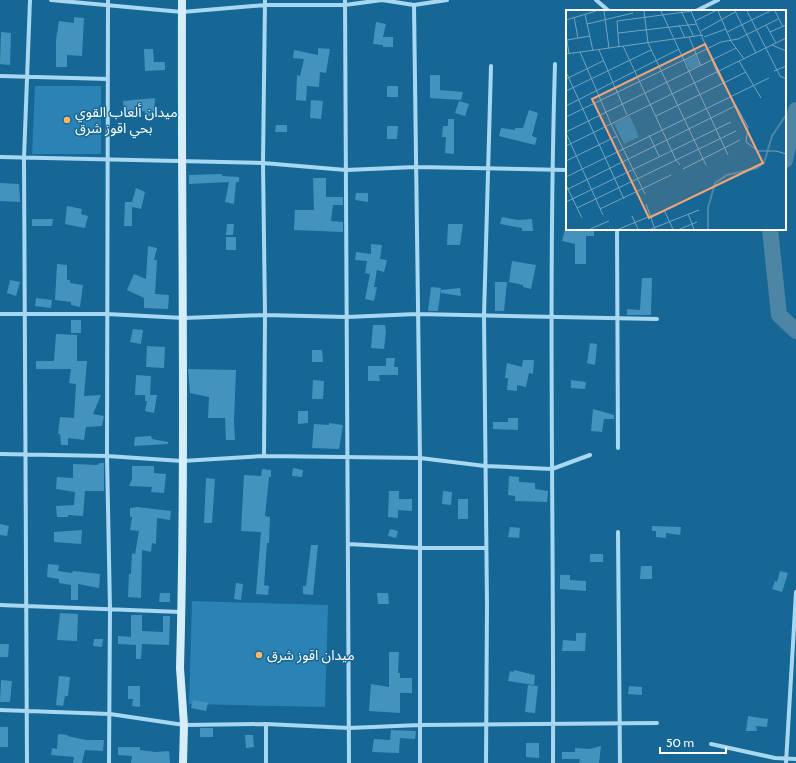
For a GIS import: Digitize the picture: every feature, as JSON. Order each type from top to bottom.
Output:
[{"type":"street","points":[[27,763],[24,455],[24,158],[30,0]]},
{"type":"street","points":[[51,0],[182,12],[266,5],[382,0],[414,5],[447,0]]},
{"type":"street","points":[[108,0],[107,456],[110,609],[109,763]]},
{"type":"street","points":[[182,0],[181,162],[184,318],[182,612],[180,668],[184,725],[183,763]]},
{"type":"street","points":[[264,456],[266,315],[263,163],[265,0]]},
{"type":"street","points":[[596,0],[608,10]]},
{"type":"street","points":[[698,10],[718,0]]},
{"type":"street","points":[[345,2],[349,763]]},
{"type":"street","points":[[414,5],[420,458],[420,763]]},
{"type":"street","points":[[553,763],[551,316],[552,170],[555,64]]},
{"type":"street","points":[[486,763],[484,316],[490,169],[491,66]]},
{"type":"street","points":[[0,76],[108,79]]},
{"type":"street","points":[[0,158],[263,163],[346,170],[416,166],[566,170]]},
{"type":"street","points":[[616,230],[618,448]]},
{"type":"street","points":[[0,314],[107,314],[184,318],[266,315],[347,317],[417,314],[657,319]]},
{"type":"street","points":[[0,454],[107,456],[182,461],[264,456],[420,458],[485,466],[552,469],[590,455]]},
{"type":"street","points":[[618,532],[620,763]]},
{"type":"street","points":[[348,544],[420,548],[486,548]]},
{"type":"street","points":[[786,761],[794,661],[796,592]]},
{"type":"street","points":[[0,605],[182,612]]},
{"type":"street","points":[[0,710],[110,714],[184,725],[266,724],[349,728],[420,725],[657,723]]},
{"type":"street","points":[[266,724],[266,763]]},
{"type":"street","points":[[711,744],[786,761],[796,759]]},
{"type":"shaded area","name":"ميدان ألعاب القوي بحي اقوز شرق","points":[[35,86],[101,86],[101,154],[32,154]]},
{"type":"shaded area","name":"ميدان اقوز شرق","points":[[192,601],[328,605],[325,707],[189,704]]},
{"type":"building","points":[[74,17],[84,18],[82,56],[67,55],[67,67],[56,67],[56,40],[59,21],[74,23]]},
{"type":"building","points":[[376,22],[386,24],[383,37],[393,37],[393,47],[383,47],[383,45],[373,44]]},
{"type":"building","points":[[1,32],[11,33],[10,65],[0,64]]},
{"type":"building","points":[[318,48],[330,49],[326,73],[320,72],[319,87],[307,86],[306,101],[296,100],[297,75],[300,76],[304,59],[293,58],[294,50],[318,55]]},
{"type":"building","points":[[144,49],[153,49],[154,62],[165,62],[165,70],[145,71]]},
{"type":"building","points":[[430,75],[440,75],[440,90],[463,92],[461,100],[430,98]]},
{"type":"building","points":[[387,86],[398,86],[398,97],[387,97]]},
{"type":"building","points":[[155,98],[154,116],[144,116],[145,111],[124,113],[123,101]]},
{"type":"building","points":[[311,100],[323,101],[321,119],[310,118]]},
{"type":"building","points":[[459,101],[469,104],[465,116],[455,113]]},
{"type":"building","points":[[529,110],[538,113],[532,136],[537,138],[535,145],[499,136],[501,128],[515,130],[515,128],[523,128]]},
{"type":"building","points":[[448,119],[454,119],[454,154],[445,153],[446,137],[442,137],[443,126],[448,126]]},
{"type":"building","points":[[276,125],[287,125],[287,132],[275,132]]},
{"type":"building","points":[[387,126],[398,126],[397,139],[387,139]]},
{"type":"building","points":[[222,174],[222,176],[239,177],[239,182],[236,182],[234,204],[225,202],[229,182],[189,184],[189,175]]},
{"type":"building","points":[[313,178],[326,178],[326,197],[343,197],[343,205],[333,205],[331,221],[343,222],[343,232],[294,230],[295,210],[314,210]]},
{"type":"building","points":[[0,183],[19,184],[20,202],[0,201]]},
{"type":"building","points":[[136,188],[145,192],[141,209],[132,207],[132,226],[124,226],[125,202],[132,202]]},
{"type":"building","points":[[356,193],[368,193],[368,202],[355,200]]},
{"type":"building","points":[[67,206],[82,209],[81,214],[88,216],[85,228],[65,224]]},
{"type":"building","points":[[502,217],[518,220],[532,219],[533,231],[522,231],[522,228],[500,224]]},
{"type":"building","points":[[32,219],[53,219],[52,226],[32,226]]},
{"type":"building","points":[[227,224],[234,224],[233,235],[226,235]]},
{"type":"building","points":[[448,224],[463,224],[460,245],[447,245]]},
{"type":"building","points":[[565,229],[594,230],[594,236],[586,236],[586,264],[575,264],[575,244],[562,241]]},
{"type":"building","points":[[226,237],[236,237],[236,250],[226,250]]},
{"type":"building","points":[[371,244],[382,245],[380,259],[387,260],[384,272],[377,270],[374,287],[377,287],[374,301],[365,299],[370,274],[365,273],[367,261],[355,260],[356,252],[371,254]]},
{"type":"building","points":[[148,246],[157,248],[154,260],[157,260],[155,294],[169,295],[168,309],[144,308],[144,298],[127,290],[134,274],[146,279]]},
{"type":"building","points":[[512,261],[536,265],[531,289],[523,287],[523,285],[509,282]]},
{"type":"building","points":[[57,264],[67,265],[67,280],[70,280],[70,283],[83,285],[80,307],[71,305],[71,302],[55,300]]},
{"type":"building","points":[[642,278],[652,278],[651,315],[627,315],[627,309],[640,310]]},
{"type":"building","points":[[10,280],[20,282],[16,296],[7,293]]},
{"type":"building","points":[[495,282],[507,282],[504,311],[495,311]]},
{"type":"building","points":[[431,287],[441,288],[438,311],[428,311]]},
{"type":"building","points":[[460,288],[461,296],[441,293],[441,290]]},
{"type":"building","points":[[36,298],[52,300],[51,308],[35,306]]},
{"type":"building","points":[[71,320],[81,320],[81,333],[71,333]]},
{"type":"building","points":[[373,325],[385,325],[386,331],[384,349],[371,348]]},
{"type":"building","points":[[133,329],[143,330],[141,344],[130,342]]},
{"type":"building","points":[[56,334],[77,335],[77,361],[87,361],[84,396],[101,395],[93,414],[104,416],[102,426],[86,427],[84,440],[68,438],[68,445],[61,445],[60,434],[58,434],[60,417],[74,418],[76,384],[69,383],[71,369],[36,369],[36,361],[54,361]]},
{"type":"building","points":[[590,343],[597,344],[595,365],[587,363]]},
{"type":"building","points":[[147,346],[165,347],[164,368],[146,367]]},
{"type":"building","points":[[312,350],[322,350],[323,362],[312,362]]},
{"type":"building","points":[[386,358],[395,358],[394,367],[398,367],[398,375],[379,375],[380,381],[368,381],[368,366],[386,366]]},
{"type":"building","points":[[523,360],[534,360],[533,374],[529,373],[526,387],[517,385],[517,391],[507,390],[508,378],[505,378],[507,363],[522,367]]},
{"type":"building","points":[[188,369],[236,370],[234,421],[235,440],[226,440],[225,418],[208,418],[209,397],[190,393]]},
{"type":"building","points":[[136,375],[151,376],[150,395],[157,395],[154,413],[145,411],[147,401],[145,401],[145,395],[135,395]]},
{"type":"building","points":[[313,380],[324,381],[323,399],[312,399]]},
{"type":"building","points":[[571,380],[586,382],[585,389],[571,388]]},
{"type":"building","points":[[593,409],[614,415],[614,419],[604,419],[602,432],[591,431]]},
{"type":"building","points":[[298,411],[308,411],[308,423],[298,424]]},
{"type":"building","points":[[508,418],[518,418],[518,430],[493,429],[493,422],[508,422]]},
{"type":"building","points":[[329,423],[343,425],[339,449],[312,448],[314,424],[329,425]]},
{"type":"building","points":[[151,436],[152,439],[168,442],[168,444],[134,446],[135,437]]},
{"type":"building","points":[[99,463],[104,463],[104,491],[85,491],[83,516],[68,515],[68,517],[57,517],[56,506],[74,505],[75,492],[56,489],[57,477],[73,478],[73,464],[98,465]]},
{"type":"building","points":[[132,466],[154,466],[154,473],[166,474],[164,493],[151,492],[152,487],[129,486],[132,479]]},
{"type":"building","points":[[293,468],[303,470],[302,477],[292,476]]},
{"type":"building","points":[[262,469],[271,470],[265,516],[270,517],[269,543],[267,543],[264,585],[269,586],[268,595],[256,594],[261,532],[241,531],[244,475],[261,476]]},
{"type":"building","points":[[509,476],[519,477],[519,482],[535,483],[535,489],[548,491],[547,502],[515,501],[515,496],[508,495]]},
{"type":"building","points":[[206,478],[215,479],[212,523],[204,523]]},
{"type":"building","points":[[389,491],[399,491],[399,499],[412,499],[412,511],[398,510],[398,518],[388,517]]},
{"type":"building","points":[[443,491],[452,492],[451,505],[442,504]]},
{"type":"building","points":[[458,499],[468,499],[468,519],[458,519]]},
{"type":"building","points":[[137,507],[171,511],[170,520],[157,518],[156,544],[152,543],[151,552],[142,550],[141,598],[128,597],[132,553],[135,554],[139,531],[130,530],[132,517],[130,517],[130,508]]},
{"type":"building","points":[[0,524],[9,526],[7,536],[0,535]]},
{"type":"building","points":[[652,526],[681,527],[680,535],[666,533],[666,538],[656,537],[656,531],[652,531]]},
{"type":"building","points":[[510,527],[520,528],[519,538],[508,537]]},
{"type":"building","points":[[390,529],[398,531],[396,538],[388,536]]},
{"type":"building","points":[[82,530],[81,544],[54,542],[54,532]]},
{"type":"building","points":[[311,545],[318,545],[313,595],[303,594],[303,586],[306,586]]},
{"type":"building","points":[[590,554],[603,554],[603,562],[590,562]]},
{"type":"building","points":[[48,564],[59,565],[58,571],[100,574],[99,588],[78,584],[78,600],[71,600],[71,585],[59,583],[59,579],[47,577]]},
{"type":"building","points":[[641,566],[652,566],[652,579],[640,579]]},
{"type":"building","points":[[780,571],[788,573],[782,592],[772,589],[775,581],[777,582]]},
{"type":"building","points":[[560,575],[570,575],[570,580],[586,581],[586,591],[560,589]]},
{"type":"building","points":[[236,583],[243,584],[241,600],[234,599]]},
{"type":"building","points":[[160,593],[170,593],[170,602],[159,602]]},
{"type":"building","points":[[377,593],[388,593],[389,604],[378,604]]},
{"type":"building","points":[[60,613],[78,614],[77,641],[57,640]]},
{"type":"building","points":[[131,615],[142,615],[142,631],[163,632],[163,616],[170,616],[169,645],[142,644],[141,659],[136,659],[136,645],[118,644],[118,636],[131,637]]},
{"type":"building","points":[[576,633],[586,633],[585,651],[562,651],[563,640],[576,641]]},
{"type":"building","points":[[94,639],[103,639],[102,647],[93,646]]},
{"type":"building","points":[[0,644],[9,644],[8,657],[0,657]]},
{"type":"building","points":[[389,652],[399,652],[398,673],[400,673],[400,678],[412,678],[412,693],[400,693],[400,713],[369,711],[371,684],[389,687]]},
{"type":"building","points":[[514,670],[535,675],[534,685],[508,681],[510,671],[514,672]]},
{"type":"building","points":[[59,676],[70,677],[68,696],[65,696],[63,706],[56,705]]},
{"type":"building","points":[[1,680],[12,681],[10,702],[0,702]]},
{"type":"building","points":[[528,685],[538,686],[535,713],[525,712]]},
{"type":"building","points":[[128,686],[140,686],[140,707],[132,706],[133,699],[128,699]]},
{"type":"building","points":[[629,686],[642,687],[642,695],[628,694]]},
{"type":"building","points":[[193,700],[208,703],[206,711],[191,708]]},
{"type":"building","points":[[748,716],[768,719],[767,727],[756,726],[757,731],[746,731]]},
{"type":"building","points":[[0,727],[8,727],[8,747],[0,747]]},
{"type":"building","points":[[200,728],[213,728],[213,737],[200,737]]},
{"type":"building","points":[[391,730],[416,731],[415,739],[400,738],[399,753],[372,752],[374,739],[390,740]]},
{"type":"building","points":[[58,734],[86,740],[104,740],[103,751],[85,750],[82,763],[73,763],[74,757],[51,755],[52,748],[57,749]]},
{"type":"building","points":[[245,735],[253,735],[254,747],[246,748]]},
{"type":"building","points":[[526,743],[539,743],[539,758],[526,757]]},
{"type":"building","points":[[601,746],[599,763],[579,763],[580,759],[562,759],[562,752],[575,752],[575,748],[590,749]]},
{"type":"building","points":[[118,747],[140,747],[140,750],[156,752],[169,751],[170,763],[131,763],[132,756],[118,755]]},
{"type":"waterway","points":[[786,155],[796,110]]},
{"type":"waterway","points":[[770,230],[779,315],[796,331]]},
{"type":"place","name":"ميدان ألعاب القوي بحي اقوز شرق","points":[[67,120]]},
{"type":"place","name":"ميدان اقوز شرق","points":[[259,655]]}]
